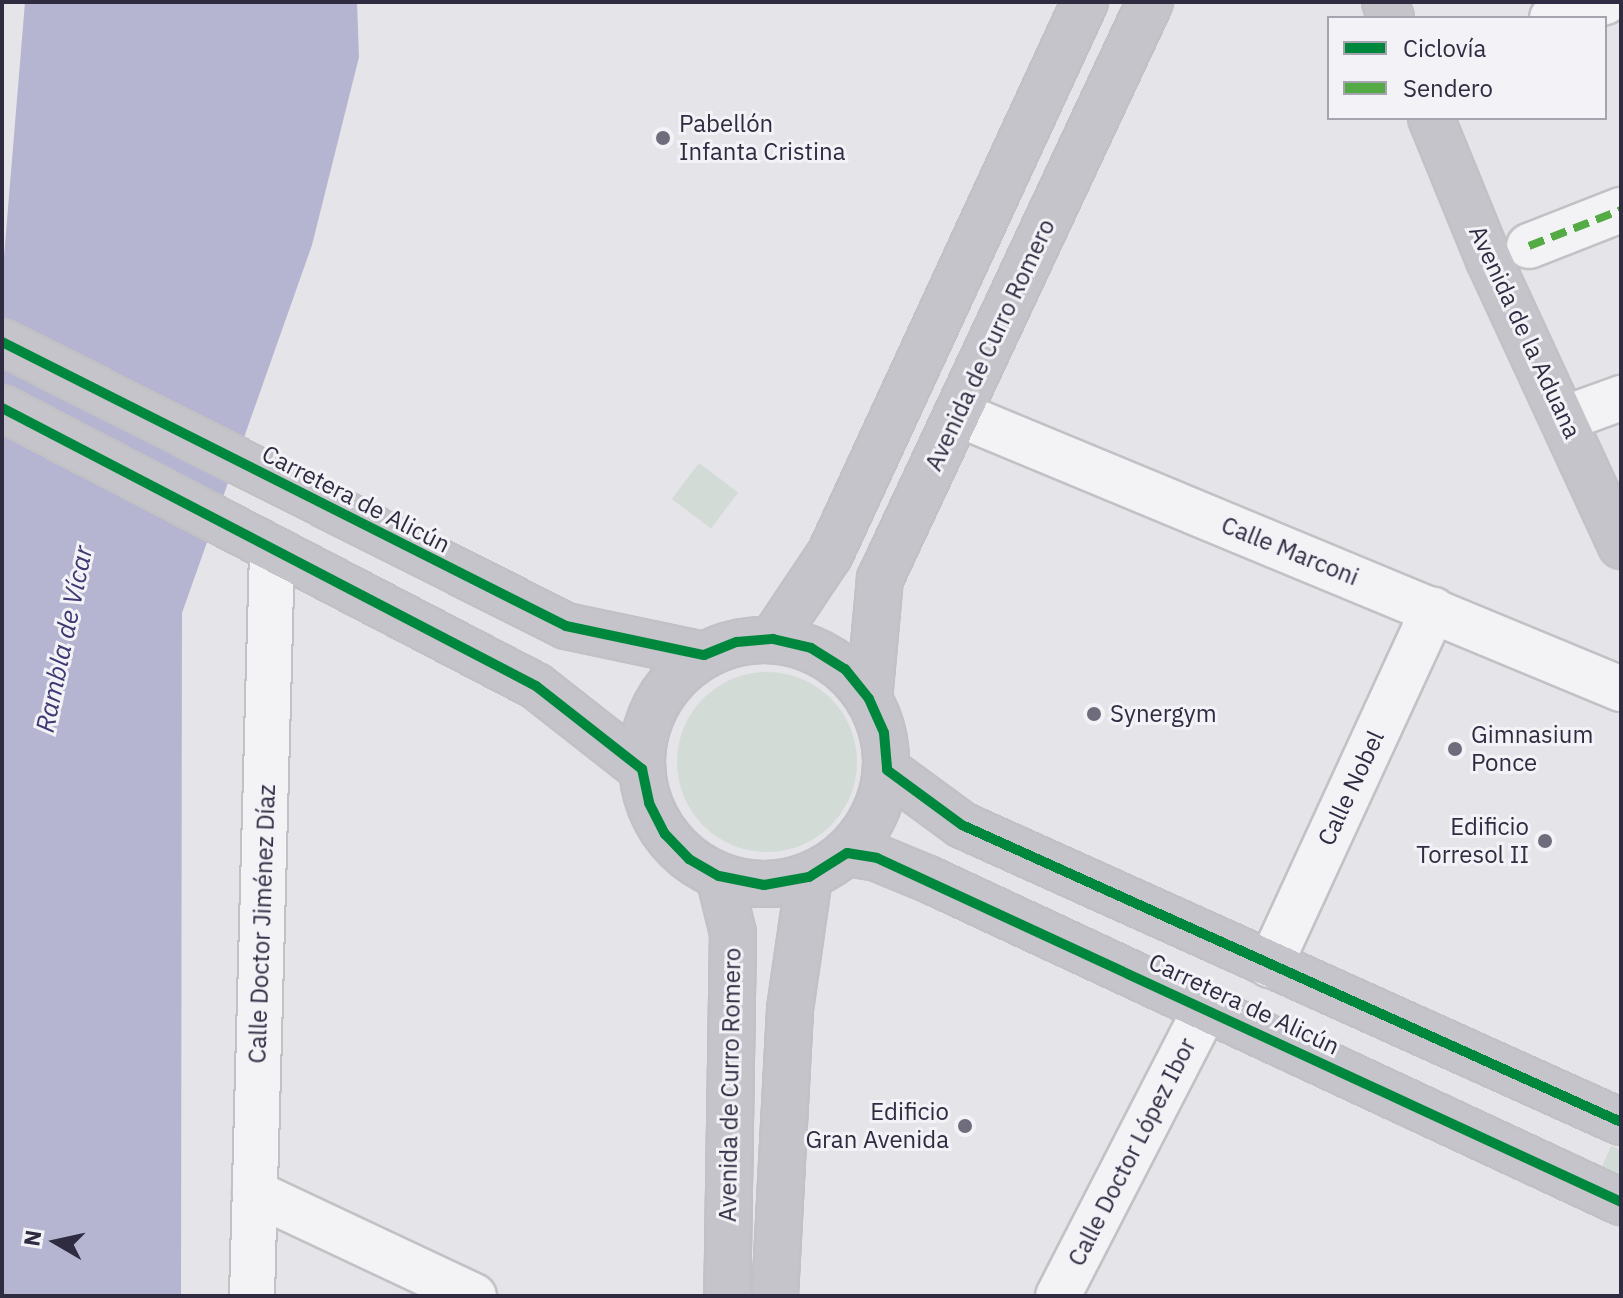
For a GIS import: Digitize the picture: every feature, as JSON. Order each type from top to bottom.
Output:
[{"type":"main road","points":[[773,639],[830,554],[1085,2]]},
{"type":"main road","name":"Avenida de Curro Romero","points":[[869,699],[880,579],[1150,2]]},
{"type":"main road","name":"Avenida de la Aduana","points":[[1432,120],[1489,260],[1566,418],[1621,546]]},
{"type":"main road","name":"Carretera de Alicún","points":[[2,342],[566,626],[704,655]]},
{"type":"main road","points":[[2,408],[536,686],[642,769]]},
{"type":"main road","points":[[773,639],[811,648],[845,669],[869,699],[884,733],[887,770],[867,829],[847,853],[809,877],[764,885],[719,876],[689,859],[665,834],[649,803],[642,769],[648,724],[670,684],[704,655],[737,642],[773,639]]},
{"type":"main road","name":"Carretera de Alicún","points":[[887,770],[962,825],[1621,1122]]},
{"type":"main road","name":"Carretera de Alicún","points":[[847,853],[877,858],[928,879],[1621,1202]]},
{"type":"main road","name":"Avenida de Curro Romero","points":[[719,876],[733,933],[727,1296]]},
{"type":"main road","points":[[775,1296],[790,1009],[809,877]]},
{"type":"street","points":[[1559,16],[1605,2]]},
{"type":"street","points":[[1529,246],[1621,210]]},
{"type":"street","points":[[1566,418],[1621,398]]},
{"type":"street","name":"Calle Marconi","points":[[958,414],[1621,689]]},
{"type":"street","name":"Calle Doctor Jiménez Díaz","points":[[252,1296],[260,545]]},
{"type":"street","name":"Calle Nobel","points":[[1270,965],[1433,610]]},
{"type":"street","name":"Calle Doctor López Ibor","points":[[1058,1296],[1206,1008]]},
{"type":"street","points":[[255,1193],[474,1296]]},
{"type":"shaded area","points":[[699,463],[738,492],[711,528],[672,499]]},
{"type":"shaded area","points":[[767,672],[801,679],[831,698],[850,728],[857,762],[850,796],[831,826],[801,845],[767,852],[733,845],[703,826],[684,796],[677,762],[684,728],[703,698],[733,679]]},
{"type":"shaded area","points":[[1611,1146],[1621,1150],[1621,1179],[1601,1169]]},
{"type":"water","name":"Rambla de Vícar","points":[[25,2],[357,2],[359,57],[312,245],[182,613],[181,1296],[2,1296],[2,281]]},
{"type":"marked path","points":[[1529,246],[1621,210]]},
{"type":"cycle path","points":[[2,342],[566,626],[704,655],[737,642],[773,639],[811,648],[845,669],[869,699],[884,733],[887,770],[962,825],[1621,1122]]},
{"type":"cycle path","points":[[2,408],[536,686],[642,769],[649,803],[665,834],[689,859],[719,876],[764,885],[809,877],[847,853],[877,858],[1621,1202]]},
{"type":"place","name":"Pabellón Infanta Cristina","points":[[663,138]]},
{"type":"place","name":"Synergym","points":[[1094,714]]},
{"type":"place","name":"Gimnasium Ponce","points":[[1455,749]]},
{"type":"place","name":"Edificio Torresol II","points":[[1545,841]]},
{"type":"place","name":"Edificio Gran Avenida","points":[[965,1126]]}]
